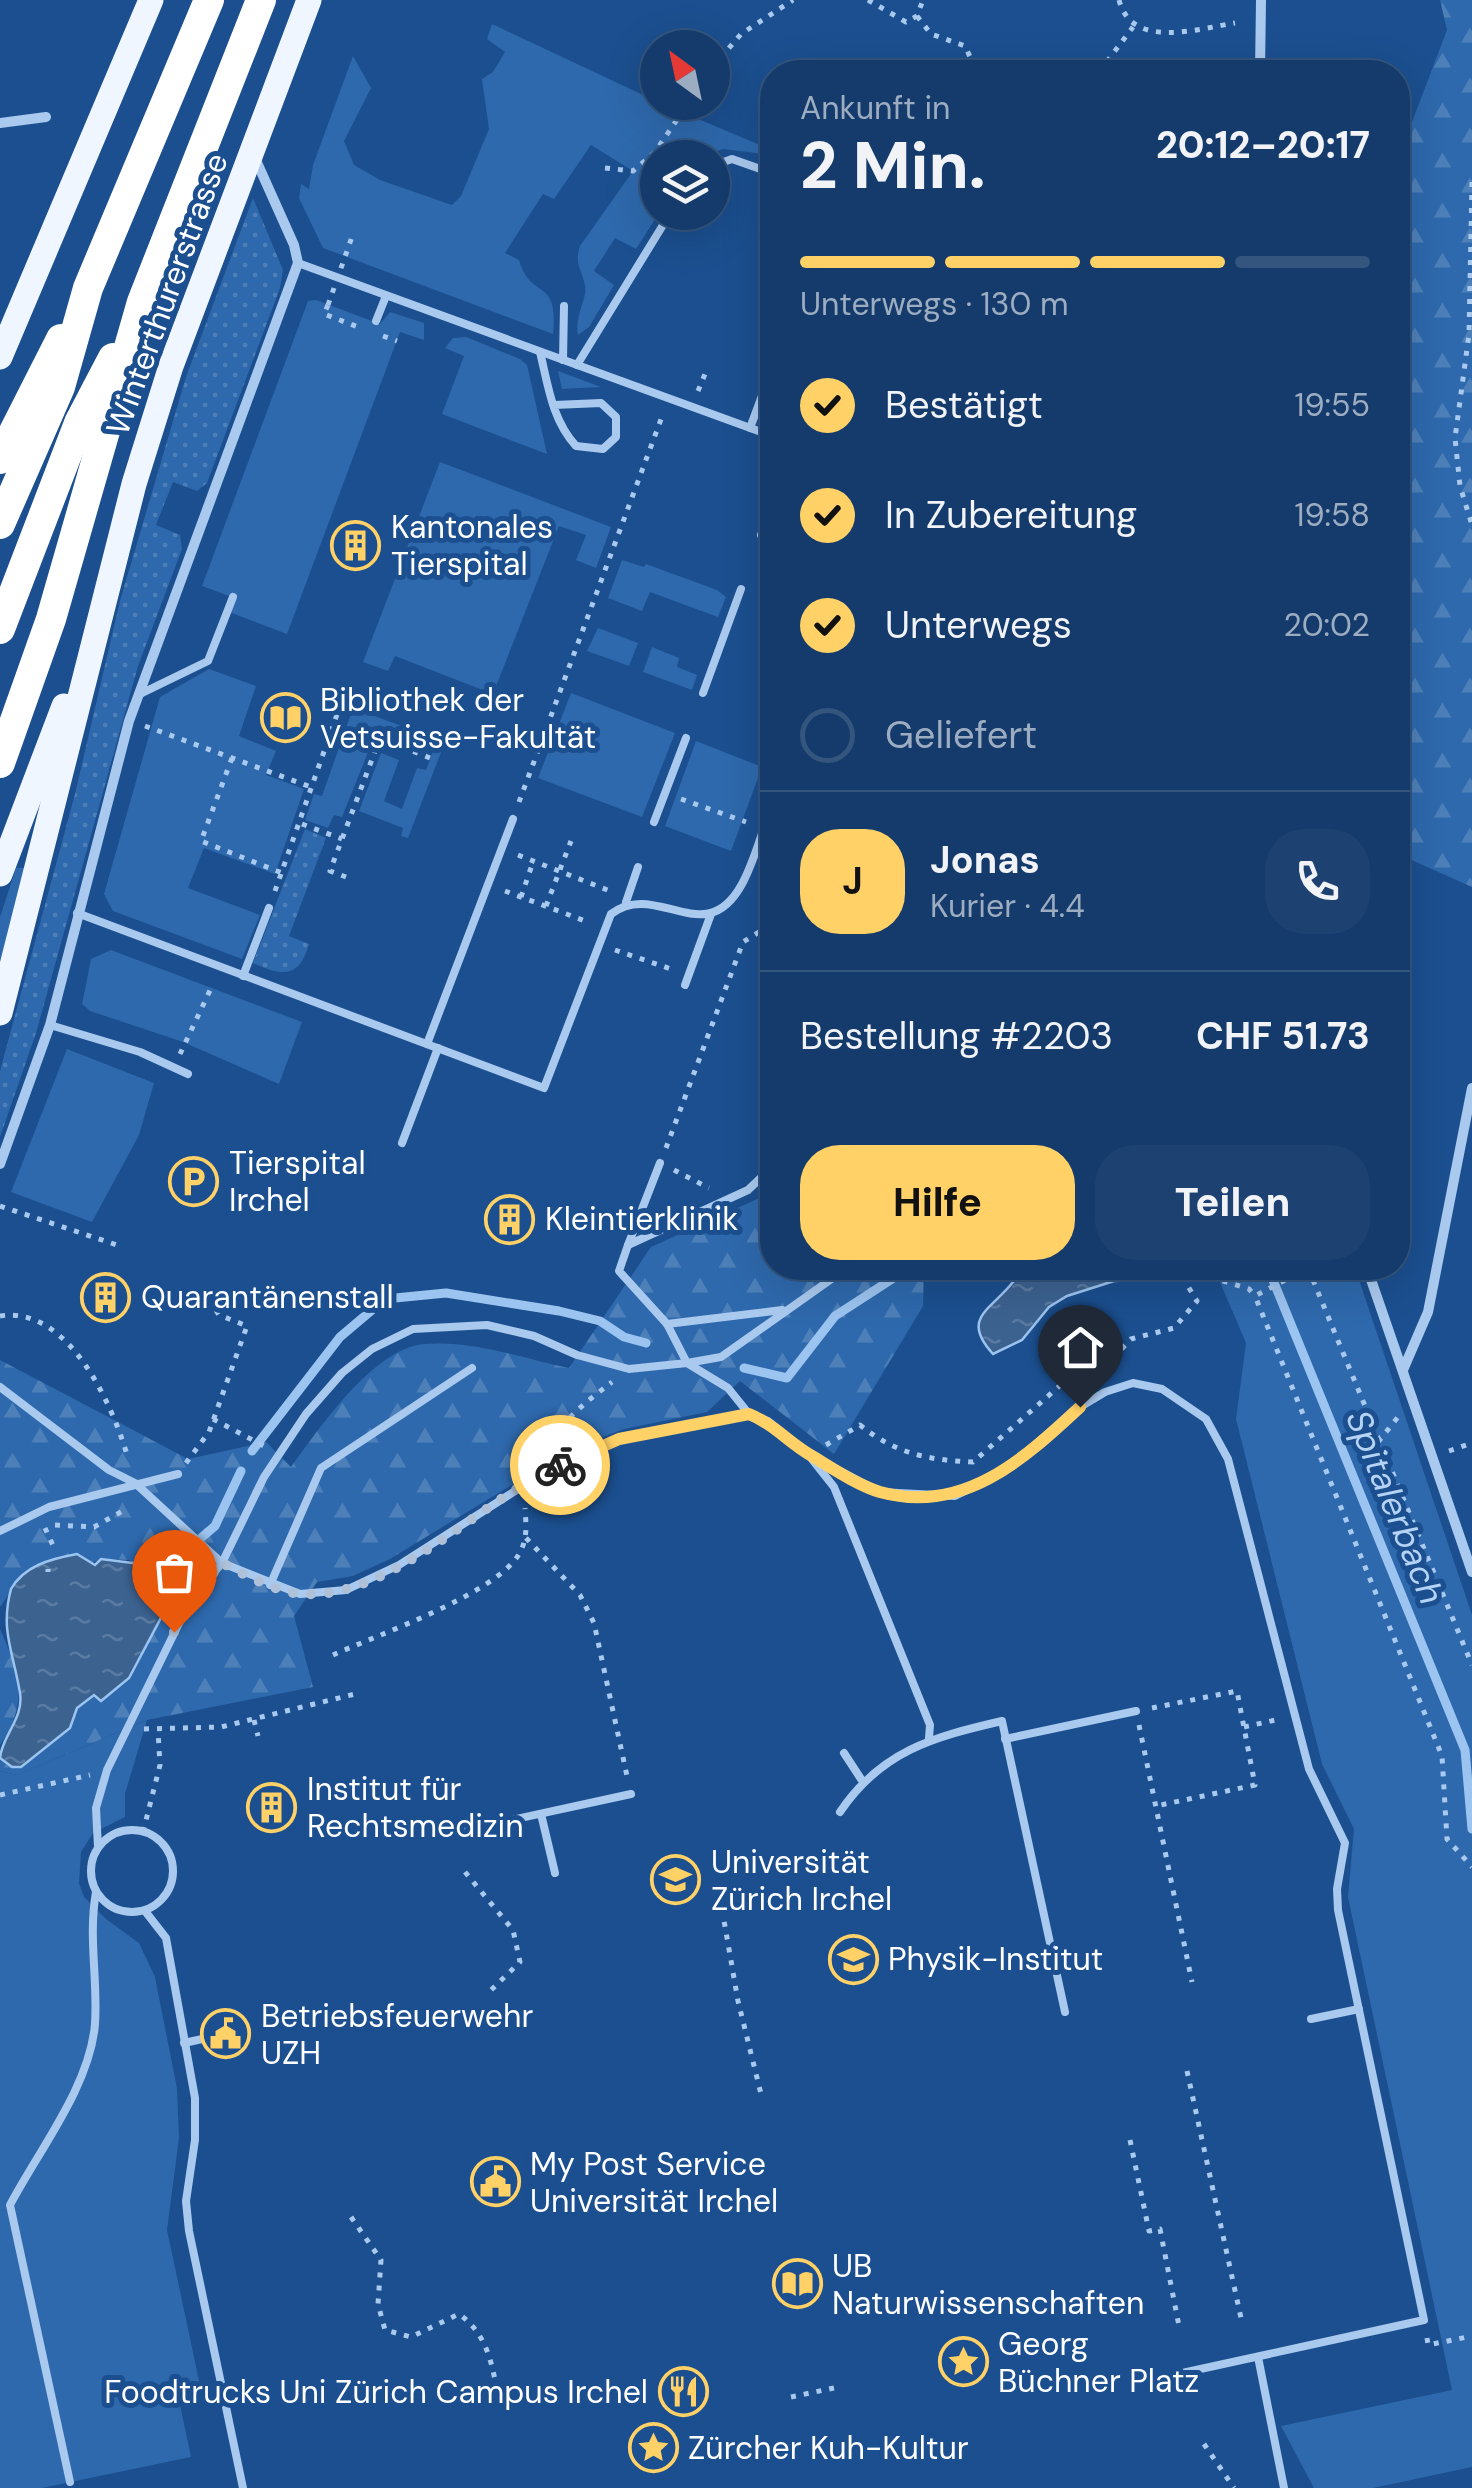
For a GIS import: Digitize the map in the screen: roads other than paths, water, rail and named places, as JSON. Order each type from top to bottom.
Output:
[{"type":"highway","points":[[0,459],[88,288],[210,0]]},
{"type":"highway","points":[[0,764],[51,619],[142,302],[261,0]]},
{"type":"highway","points":[[0,524],[60,387],[88,288]]},
{"type":"highway","points":[[0,629],[80,423],[142,302]]},
{"type":"main road","points":[[0,357],[151,0]]},
{"type":"main road","name":"Winterthurerstrasse","points":[[98,614],[172,366],[309,0]]},
{"type":"main road","points":[[0,874],[98,614]]},
{"type":"main road","points":[[0,1013],[40,870],[98,614]]},
{"type":"street","points":[[1260,60],[1262,0]]},
{"type":"street","points":[[0,123],[46,117]]},
{"type":"street","points":[[0,1164],[50,1025],[129,720],[298,264],[294,245],[252,153]]},
{"type":"street","points":[[1403,1371],[1428,1312],[1472,1088]]},
{"type":"street","points":[[1371,1280],[1472,1572]]},
{"type":"lane","points":[[730,159],[760,168]]},
{"type":"lane","points":[[577,365],[659,230]]},
{"type":"lane","points":[[298,264],[760,432]]},
{"type":"lane","points":[[376,321],[386,296]]},
{"type":"lane","points":[[563,360],[564,306]]},
{"type":"lane","points":[[540,352],[560,428],[576,446],[603,450],[616,437],[616,417],[600,404],[554,404]]},
{"type":"lane","points":[[750,428],[760,401]]},
{"type":"lane","points":[[702,693],[742,589]]},
{"type":"lane","points":[[138,695],[208,661],[232,597]]},
{"type":"lane","points":[[654,822],[686,738]]},
{"type":"lane","points":[[427,1044],[513,819]]},
{"type":"lane","points":[[77,913],[544,1088],[611,914],[626,902],[642,900],[690,916],[711,914],[728,903],[742,885],[760,836]]},
{"type":"lane","points":[[626,902],[638,866]]},
{"type":"lane","points":[[243,976],[269,908]]},
{"type":"lane","points":[[685,986],[711,914]]},
{"type":"lane","points":[[50,1025],[188,1074]]},
{"type":"lane","points":[[402,1143],[438,1048]]},
{"type":"lane","points":[[660,1163],[619,1271],[667,1324],[687,1362],[728,1388],[749,1414],[768,1421],[812,1456],[880,1492],[954,1496],[1000,1474],[1105,1392],[1133,1383],[1162,1389],[1186,1401],[1206,1419],[1228,1459],[1309,1769],[1345,1843],[1337,1889],[1338,1910],[1424,2320],[1141,2382]]},
{"type":"lane","points":[[628,1245],[760,1180]]},
{"type":"lane","points":[[70,2482],[10,2205],[88,2062],[95,2024],[90,1926],[96,1892],[90,1870],[98,1847],[96,1808],[107,1770],[190,1600],[222,1563],[264,1476],[306,1414],[342,1372],[372,1349],[413,1329],[486,1325],[534,1336],[577,1355],[629,1369],[720,1357],[829,1280]]},
{"type":"lane","points":[[667,1324],[785,1309]]},
{"type":"lane","points":[[270,1585],[321,1468],[472,1368]]},
{"type":"lane","points":[[0,1388],[109,1470],[144,1490],[222,1563],[300,1594],[346,1590],[399,1565],[548,1470],[619,1439],[749,1414]]},
{"type":"lane","points":[[812,1456],[834,1488],[930,1724],[930,1738]]},
{"type":"lane","points":[[0,1532],[48,1507],[178,1474]]},
{"type":"lane","points":[[1005,1739],[1136,1711]]},
{"type":"lane","points":[[840,1812],[862,1780],[930,1738],[1002,1721],[1065,2012]]},
{"type":"lane","points":[[844,1753],[862,1780]]},
{"type":"lane","points":[[461,1831],[630,1794]]},
{"type":"lane","points":[[541,1814],[555,1874]]},
{"type":"lane","points":[[96,1892],[117,1910],[145,1911],[167,1894],[174,1866],[161,1841],[143,1832],[121,1831],[98,1847]]},
{"type":"lane","points":[[145,1911],[166,1938],[196,2098],[196,2140],[186,2202],[189,2231],[243,2488]]},
{"type":"lane","points":[[1311,2018],[1359,2009]]},
{"type":"lane","points":[[184,2043],[220,2035]]},
{"type":"lane","points":[[1258,2357],[1284,2488]]},
{"type":"water","points":[[1133,1280],[1114,1281],[1067,1296],[1049,1307],[1022,1340],[993,1354],[983,1342],[979,1323],[1013,1282]]},
{"type":"water","points":[[77,1554],[95,1565],[101,1559],[149,1565],[170,1580],[176,1609],[162,1616],[129,1678],[101,1701],[94,1695],[77,1708],[70,1728],[21,1767],[12,1767],[0,1758],[20,1702],[7,1629],[11,1589],[30,1569]]},
{"type":"waterway","name":"Spitalerbach","points":[[744,1368],[787,1378],[835,1316],[890,1280]]},
{"type":"waterway","name":"Spitalerbach","points":[[1273,1280],[1465,1750],[1472,1829]]},
{"type":"waterway","name":"Spitalerbach","points":[[252,1451],[340,1337],[385,1299],[446,1293],[559,1311],[600,1321],[624,1337],[646,1343]]},
{"type":"waterway","name":"Spitalerbach","points":[[160,1573],[215,1526],[241,1471]]},
{"type":"place","name":"Kantonales Tierspital","points":[[356,545]]},
{"type":"place","name":"Bibliothek der Vetsuisse-Fakultät","points":[[285,718]]},
{"type":"place","name":"Tierspital Irchel","points":[[194,1181]]},
{"type":"place","name":"Kleintierklinik","points":[[510,1219]]},
{"type":"place","name":"Quarantänenstall","points":[[106,1297]]},
{"type":"place","name":"Institut für Rechtsmedizin","points":[[272,1807]]},
{"type":"place","name":"Universität Zürich Irchel","points":[[676,1880]]},
{"type":"place","name":"Physik-Institut","points":[[853,1959]]},
{"type":"place","name":"Betriebsfeuerwehr UZH","points":[[226,2034]]},
{"type":"place","name":"My Post Service Universität Irchel","points":[[495,2182]]},
{"type":"place","name":"UB Naturwissenschaften","points":[[797,2284]]},
{"type":"place","name":"Georg Büchner Platz","points":[[963,2362]]},
{"type":"place","name":"Foodtrucks Uni Zürich Campus Irchel","points":[[683,2392]]},
{"type":"place","name":"Zürcher Kuh-Kultur","points":[[653,2448]]}]
